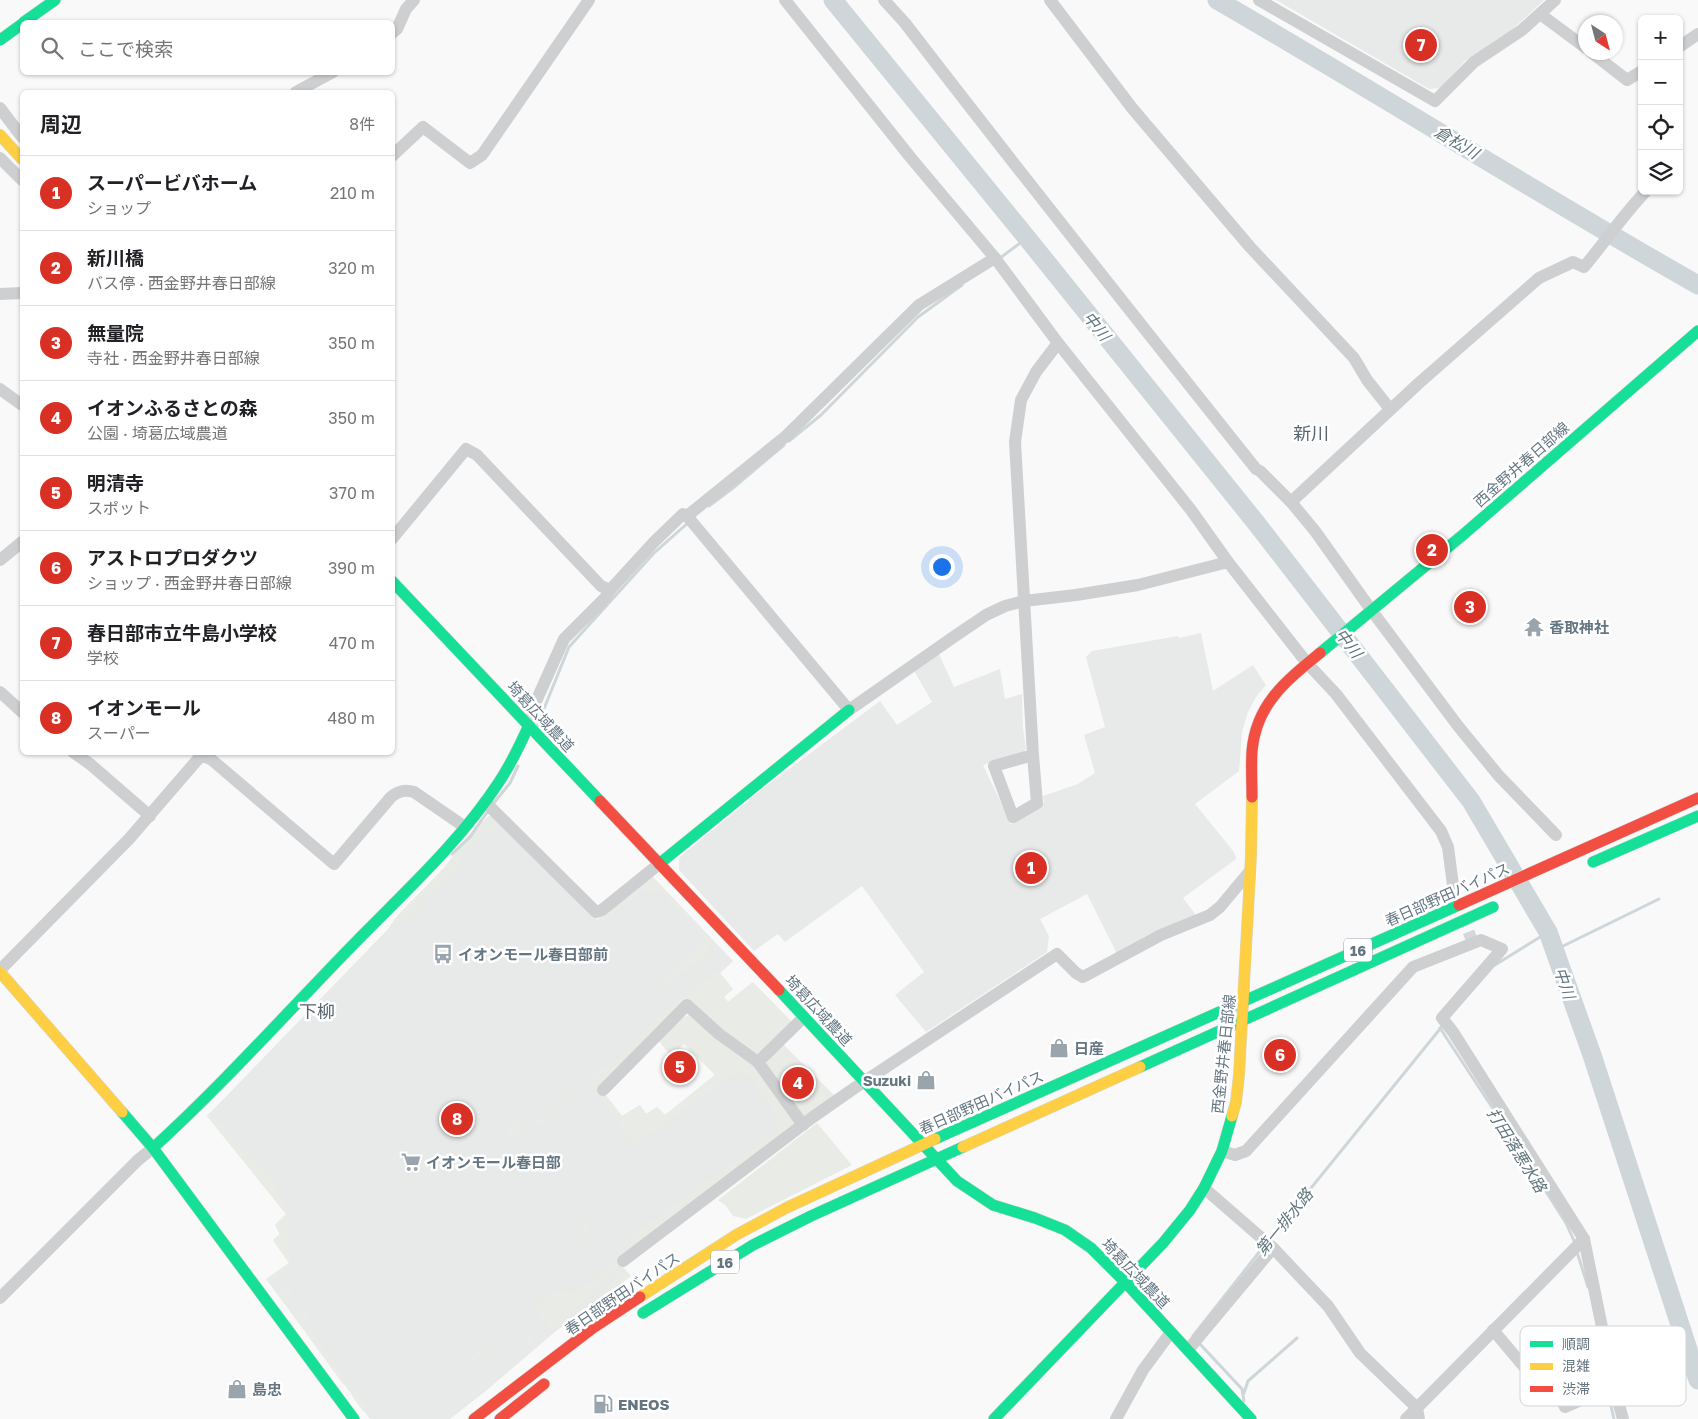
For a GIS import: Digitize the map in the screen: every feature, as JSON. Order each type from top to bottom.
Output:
[{"type":"main road","points":[[28,20],[55,0]]},
{"type":"main road","points":[[0,40],[20,26]]},
{"type":"main road","points":[[0,135],[20,157]]},
{"type":"main road","name":"西金野井春日部線","points":[[994,1419],[1178,1226],[1204,1188],[1222,1151],[1236,1102],[1244,1002],[1250,871],[1252,750],[1260,718],[1273,695],[1293,674],[1464,534],[1698,331]]},
{"type":"main road","name":"埼葛広域農道","points":[[395,584],[957,1181],[970,1192],[993,1205],[1052,1224],[1078,1238],[1091,1248],[1125,1282],[1251,1419]]},
{"type":"main road","points":[[660,864],[849,710]]},
{"type":"main road","points":[[153,1148],[180,1124],[398,899],[465,827],[512,764],[529,725]]},
{"type":"main road","name":"春日部野田バイパス","points":[[474,1419],[593,1328],[736,1235],[786,1208],[924,1144],[1698,798]]},
{"type":"main road","points":[[1580,868],[1698,816]]},
{"type":"main road","name":"春日部野田バイパス","points":[[633,1320],[753,1245],[811,1216],[1507,901]]},
{"type":"main road","points":[[0,971],[153,1148],[354,1419]]},
{"type":"main road","points":[[500,1419],[554,1377]]},
{"type":"street","points":[[395,31],[406,9],[414,0]]},
{"type":"street","points":[[395,153],[423,127],[470,162],[482,155],[590,0]]},
{"type":"street","points":[[785,0],[911,158],[995,258],[1058,343],[1191,510],[1228,562],[1311,660],[1441,831],[1448,847],[1454,894]]},
{"type":"street","points":[[884,0],[905,23],[1117,297],[1256,469],[1291,502],[1315,531],[1367,615],[1493,768],[1556,835]]},
{"type":"street","points":[[1050,0],[1132,108],[1250,247],[1354,358],[1367,380],[1390,409]]},
{"type":"street","points":[[1259,0],[1435,101],[1474,62],[1522,30],[1555,0]]},
{"type":"street","points":[[1540,14],[1578,42]]},
{"type":"street","points":[[1683,44],[1698,34]]},
{"type":"street","points":[[1601,60],[1627,80],[1638,73]]},
{"type":"street","points":[[300,90],[327,75]]},
{"type":"street","points":[[0,108],[20,134]]},
{"type":"street","points":[[0,158],[20,178]]},
{"type":"street","points":[[1291,502],[1390,409],[1539,278],[1573,262],[1584,267],[1621,218],[1642,195]]},
{"type":"street","points":[[529,725],[533,708],[564,639],[605,598],[610,590],[660,536],[684,514],[687,516],[785,437],[919,305],[995,258]]},
{"type":"street","points":[[0,294],[20,293]]},
{"type":"street","points":[[1033,756],[994,766],[1013,817],[1037,803],[1015,442],[1020,400],[1036,372],[1058,343]]},
{"type":"street","points":[[0,389],[20,404]]},
{"type":"street","points":[[395,535],[466,449],[477,454],[601,586],[610,590]]},
{"type":"street","points":[[687,516],[849,710],[986,615],[1005,606],[1024,601],[1138,585],[1228,562]]},
{"type":"street","points":[[0,560],[20,544]]},
{"type":"street","points":[[0,692],[20,710]]},
{"type":"street","points":[[77,755],[150,816]]},
{"type":"street","points":[[0,971],[150,816],[198,759],[204,756],[212,760],[334,864],[391,797],[396,792],[403,790],[414,792],[465,827]]},
{"type":"street","points":[[485,802],[596,912],[602,910],[660,864]]},
{"type":"street","points":[[623,1261],[864,1081],[1057,954],[1076,973],[1083,977],[1161,935],[1210,915],[1220,907],[1250,871]]},
{"type":"street","points":[[1222,1151],[1235,1155],[1246,1151],[1413,967],[1481,940],[1502,948],[1442,1018],[1453,1032],[1584,1239],[1602,1326]]},
{"type":"street","points":[[603,1090],[687,1005],[719,1034],[758,1062],[803,1125]]},
{"type":"street","points":[[758,1062],[804,1017]]},
{"type":"street","points":[[0,1298],[138,1160],[153,1148]]},
{"type":"street","points":[[1204,1188],[1273,1248],[1328,1306],[1360,1352],[1418,1414]]},
{"type":"street","points":[[1406,1419],[1418,1414],[1493,1330],[1584,1239]]},
{"type":"street","points":[[1188,1350],[1273,1248]]},
{"type":"street","points":[[1493,1330],[1520,1362]]},
{"type":"street","points":[[1116,1419],[1142,1370],[1171,1332]]},
{"type":"street","points":[[1619,1406],[1623,1419]]},
{"type":"shaded area","points":[[1276,0],[1544,0],[1513,29],[1465,61],[1441,88],[1429,89]]},
{"type":"shaded area","points":[[1201,633],[1213,691],[1253,665],[1266,685],[1256,697],[1248,712],[1242,732],[1239,771],[1195,804],[1234,852],[1236,859],[1183,898],[1196,915],[1146,936],[1117,954],[1087,894],[1040,919],[1049,936],[1047,952],[926,1032],[895,995],[924,972],[862,886],[785,942],[778,934],[754,951],[679,870],[679,858],[765,787],[880,701],[897,725],[932,702],[913,669],[938,652],[954,687],[1000,669],[1005,699],[1022,694],[1023,728],[1026,748],[1023,753],[983,765],[1011,824],[1044,802],[1043,796],[1078,784],[1095,773],[1084,735],[1105,727],[1086,657],[1092,651]]},
{"type":"shaded area","points":[[489,816],[495,816],[597,920],[652,876],[733,961],[720,973],[733,989],[724,997],[728,1002],[753,982],[761,1053],[688,999],[603,1092],[622,1116],[640,1105],[646,1114],[657,1107],[665,1115],[716,1074],[733,1051],[795,1122],[621,1265],[631,1276],[556,1331],[450,1419],[370,1419],[266,1279],[289,1263],[273,1240],[280,1234],[275,1225],[286,1214],[207,1116],[388,929],[394,920],[444,868],[466,839]]},
{"type":"shaded area","points":[[489,816],[495,816],[501,822],[500,826],[494,833],[489,829],[460,858],[464,863],[431,897],[426,893],[416,904],[420,909],[405,923],[397,916],[444,868],[466,839]]},
{"type":"shaded area","points":[[652,876],[711,938],[710,951],[659,992],[653,986],[658,989],[704,943],[698,938],[702,933],[659,890],[654,896],[645,889],[599,923],[603,930],[589,917],[592,914],[597,920]]},
{"type":"shaded area","points":[[733,961],[720,973],[733,989],[724,997],[728,1002],[753,982],[792,1022],[761,1053],[755,1054],[722,1031],[688,999],[601,1089],[622,1116],[640,1105],[646,1114],[657,1107],[665,1115],[715,1075],[684,1044],[671,1056],[658,1040],[680,1019],[691,1014],[753,1064],[795,1122],[795,1127],[629,1251],[626,1248],[633,1238],[636,1226],[640,1230],[778,1129],[775,1124],[780,1120],[748,1074],[741,1079],[737,1072],[634,1145],[587,1079],[616,1060],[662,1013]]},
{"type":"shaded area","points":[[783,1044],[835,1096],[807,1117],[802,1116],[766,1067],[767,1059]]},
{"type":"shaded area","points":[[568,1092],[572,1094],[545,1114],[548,1120],[538,1127],[535,1123],[552,1104]]},
{"type":"shaded area","points":[[209,1113],[268,1174],[283,1199],[288,1213],[290,1267],[269,1283],[266,1279],[289,1263],[273,1240],[280,1234],[275,1225],[286,1214],[207,1116]]},
{"type":"shaded area","points":[[523,1114],[521,1139],[519,1140],[515,1134],[482,1158],[481,1156],[508,1137],[505,1132],[522,1118],[520,1116]]},
{"type":"shaded area","points":[[817,1123],[852,1165],[746,1219],[733,1216],[726,1206],[718,1200]]},
{"type":"shaded area","points":[[575,1212],[579,1212],[589,1226],[591,1232],[588,1236],[517,1288],[513,1281],[515,1279],[520,1284],[584,1237],[580,1231],[585,1227],[577,1215],[571,1217]]},
{"type":"shaded area","points":[[561,1223],[566,1228],[562,1225],[506,1265],[510,1270],[506,1271],[503,1267],[505,1262]]},
{"type":"shaded area","points":[[614,1255],[621,1265],[551,1331],[535,1310],[540,1301],[549,1293],[556,1291],[568,1289],[573,1294],[616,1263],[612,1257]]},
{"type":"shaded area","points":[[625,1269],[631,1276],[582,1312]]},
{"type":"shaded area","points":[[284,1289],[290,1289],[295,1298],[285,1305],[277,1293]]},
{"type":"shaded area","points":[[304,1307],[310,1317],[300,1325],[293,1315]]},
{"type":"shaded area","points":[[316,1325],[312,1331],[346,1378],[352,1373],[354,1376],[343,1384],[306,1333]]},
{"type":"shaded area","points":[[505,1332],[506,1334],[474,1362],[470,1357]]},
{"type":"shaded area","points":[[530,1334],[535,1341],[534,1343],[471,1398],[446,1416],[438,1419],[468,1398],[529,1346],[524,1339]]},
{"type":"shaded area","points":[[362,1389],[365,1392],[359,1397],[368,1409],[365,1411],[363,1411],[352,1396]]},
{"type":"waterway","name":"中川","points":[[833,0],[1257,524],[1471,801],[1548,932],[1592,1055],[1680,1326]]},
{"type":"waterway","name":"倉松川","points":[[1217,0],[1698,285]]},
{"type":"waterway","points":[[1000,258],[1027,238]]},
{"type":"waterway","points":[[789,441],[821,415],[918,317],[962,285]]},
{"type":"waterway","points":[[709,506],[784,445]]},
{"type":"waterway","points":[[537,726],[569,647],[654,553],[689,522]]},
{"type":"waterway","points":[[493,804],[510,783],[518,766]]},
{"type":"waterway","points":[[452,854],[470,837],[488,811]]},
{"type":"waterway","points":[[1555,950],[1659,899]]},
{"type":"waterway","name":"打田落悪水路","points":[[1495,965],[1548,932]]},
{"type":"waterway","name":"第一排水路","points":[[1268,1241],[1444,1024]]},
{"type":"waterway","name":"打田落悪水路","points":[[1440,1028],[1566,1223],[1575,1243]]},
{"type":"waterway","name":"第一排水路","points":[[1193,1336],[1264,1246]]},
{"type":"waterway","name":"打田落悪水路","points":[[1577,1252],[1588,1287]]},
{"type":"waterway","points":[[1244,1393],[1248,1381],[1297,1338]]},
{"type":"waterway","name":"第一排水路","points":[[1199,1343],[1242,1389],[1244,1401]]},
{"type":"waterway","name":"中川","points":[[1686,1343],[1698,1380]]},
{"type":"waterway","name":"打田落悪水路","points":[[1611,1406],[1614,1419]]},
{"type":"tunnel","points":[[1462,915],[1473,943]]},
{"type":"traffic: fast","points":[[27,20],[55,0]]},
{"type":"traffic: fast","points":[[0,40],[20,25]]},
{"type":"traffic: fast","points":[[1320,653],[1464,534],[1698,331]]},
{"type":"traffic: fast","points":[[395,584],[600,801]]},
{"type":"traffic: fast","points":[[659,864],[849,710]]},
{"type":"traffic: fast","points":[[153,1148],[227,1076],[447,849],[499,782],[529,725]]},
{"type":"traffic: fast","points":[[1593,862],[1698,816]]},
{"type":"traffic: fast","points":[[935,1139],[1459,905]]},
{"type":"traffic: fast","points":[[1140,1067],[1493,907]]},
{"type":"traffic: fast","points":[[779,990],[957,1181],[993,1205],[1065,1230],[1091,1248],[1125,1282],[1251,1419]]},
{"type":"traffic: fast","points":[[122,1112],[153,1148],[354,1419]]},
{"type":"traffic: fast","points":[[994,1419],[1163,1243],[1190,1210],[1204,1188],[1222,1151],[1232,1116]]},
{"type":"traffic: fast","points":[[643,1313],[753,1245],[811,1216],[963,1147]]},
{"type":"traffic: slow","points":[[0,135],[20,157]]},
{"type":"traffic: slow","points":[[1232,1116],[1236,1102],[1239,1075],[1251,856],[1252,797]]},
{"type":"traffic: slow","points":[[0,972],[122,1112]]},
{"type":"traffic: slow","points":[[963,1147],[1140,1067]]},
{"type":"traffic: slow","points":[[640,1297],[736,1235],[786,1208],[935,1139]]},
{"type":"traffic: jam","points":[[1252,797],[1252,751],[1255,734],[1266,707],[1285,684],[1320,653]]},
{"type":"traffic: jam","points":[[1459,905],[1698,798]]},
{"type":"traffic: jam","points":[[600,801],[779,990]]},
{"type":"traffic: jam","points":[[474,1419],[593,1328],[640,1297]]},
{"type":"traffic: jam","points":[[500,1419],[544,1384]]},
{"type":"place","name":"春日部市立牛島小学校","points":[[1421,45]]},
{"type":"place","name":"新川橋","points":[[1432,550]]},
{"type":"place","name":"無量院","points":[[1470,607]]},
{"type":"place","name":"香取神社","points":[[1534,627]]},
{"type":"place","name":"スーパービバホーム","points":[[1031,868]]},
{"type":"place","name":"イオンモール春日部前","points":[[443,954]]},
{"type":"place","name":"日産","points":[[1059,1048]]},
{"type":"place","name":"アストロプロダクツ","points":[[1280,1055]]},
{"type":"place","name":"明清寺","points":[[680,1067]]},
{"type":"place","name":"Suzuki","points":[[926,1080]]},
{"type":"place","name":"イオンふるさとの森","points":[[798,1083]]},
{"type":"place","name":"イオンモール","points":[[457,1119]]},
{"type":"place","name":"イオンモール春日部","points":[[411,1162]]},
{"type":"place","name":"島忠","points":[[237,1389]]},
{"type":"place","name":"ENEOS","points":[[603,1404]]},
{"type":"district","name":"新川","points":[[1311,433]]},
{"type":"district","name":"下柳","points":[[317,1011]]}]
